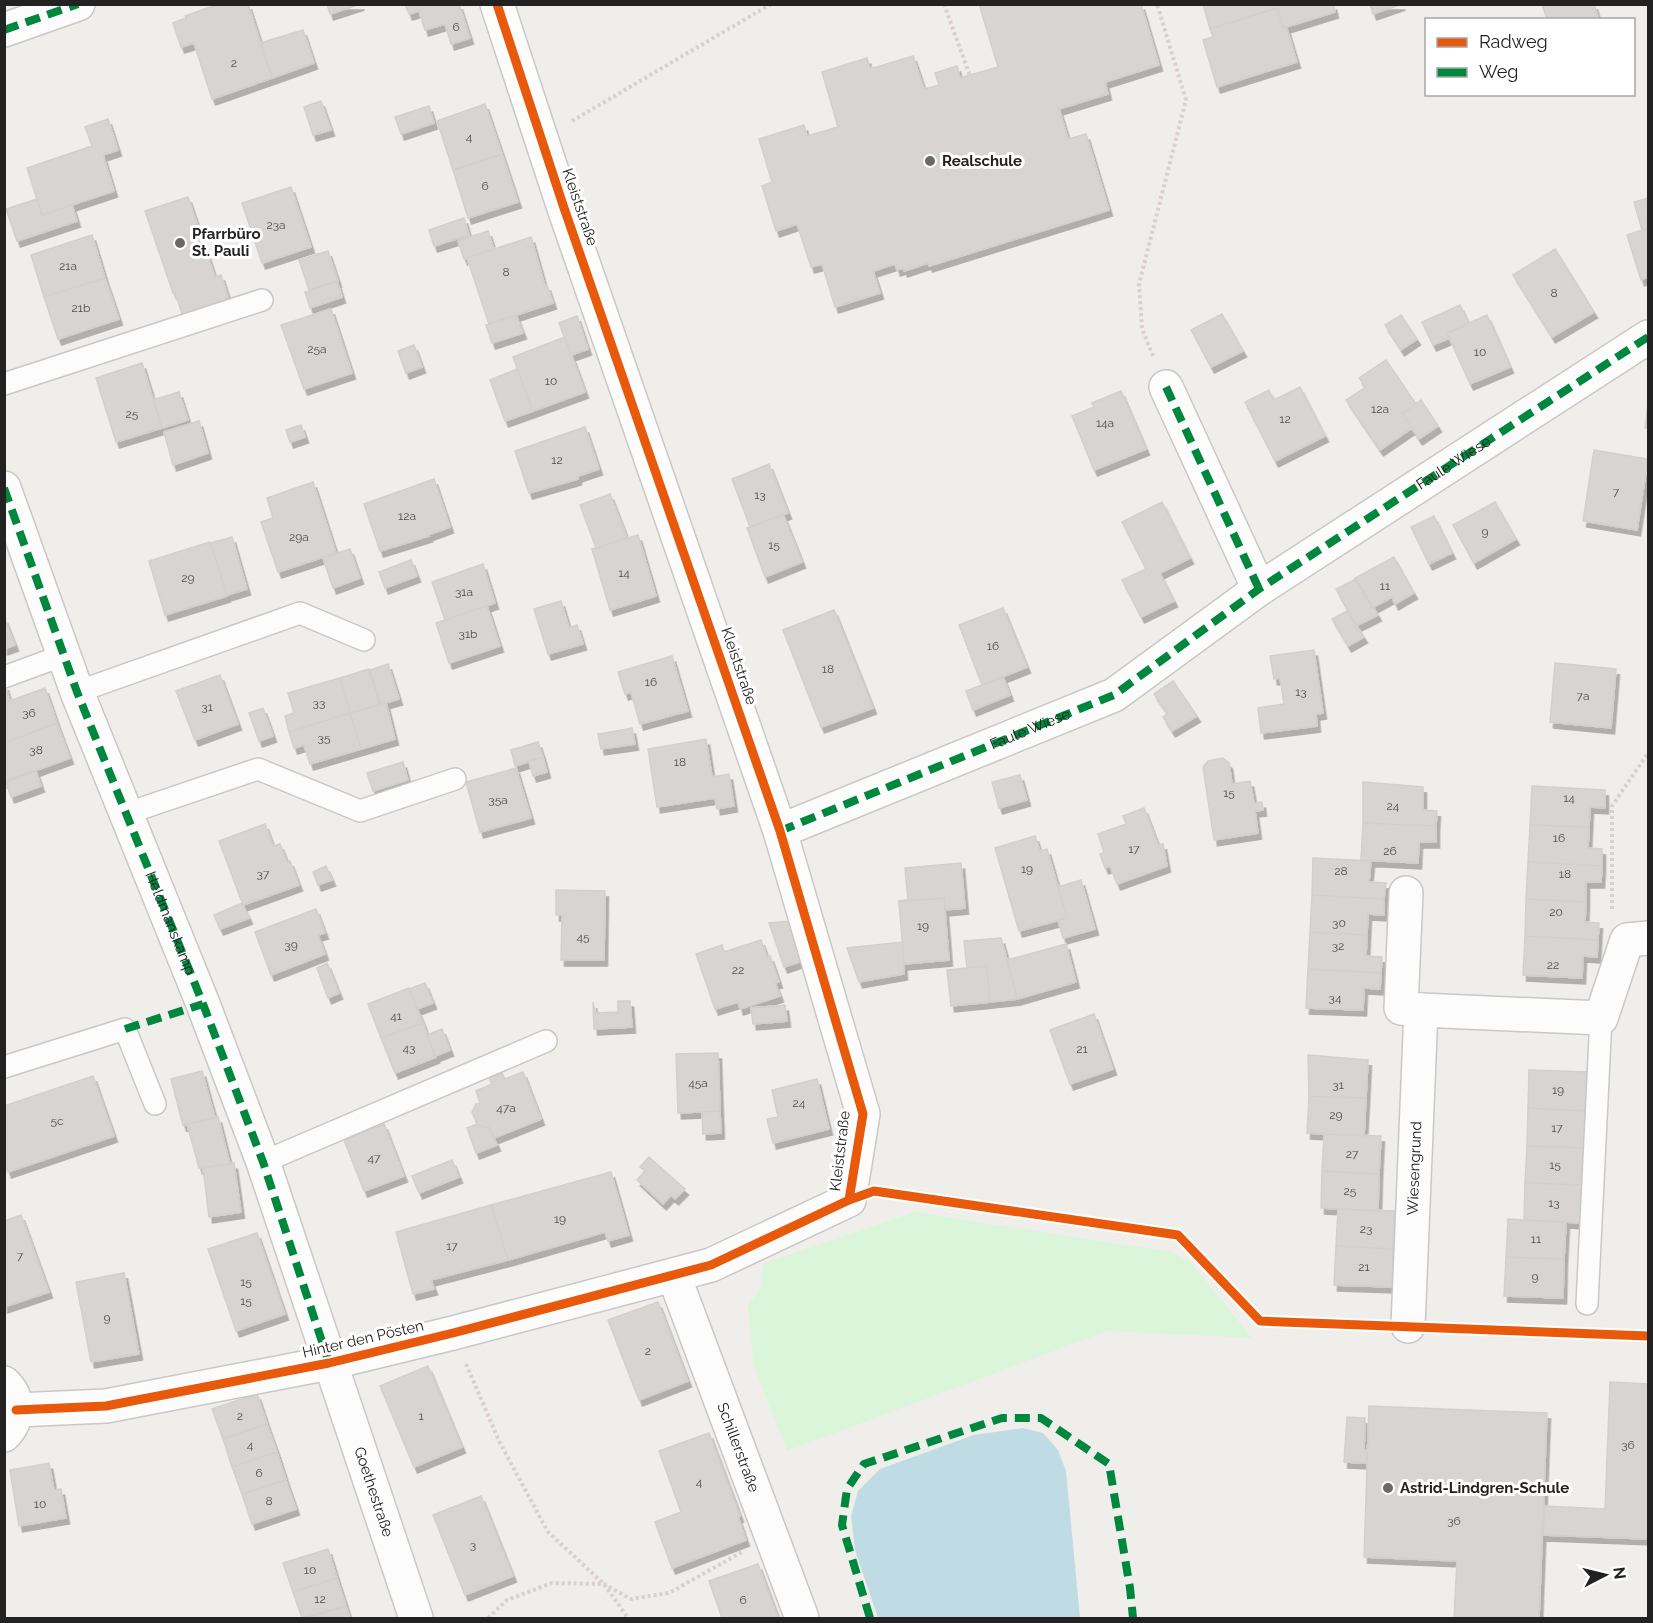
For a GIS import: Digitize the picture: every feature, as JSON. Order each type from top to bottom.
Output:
[{"type":"street","points":[[4,30],[78,4]]},
{"type":"street","name":"Kleiststraße","points":[[497,4],[564,208],[780,831],[863,1113],[849,1200],[711,1265]]},
{"type":"street","name":"Faule Wiese","points":[[780,831],[1114,695],[1259,589],[1648,337]]},
{"type":"street","points":[[1166,387],[1259,589]]},
{"type":"street","name":"Heldmanskamp","points":[[4,488],[12,530],[203,1004],[263,1162],[329,1363]]},
{"type":"street","points":[[1406,893],[1401,1008],[1601,1018],[1638,939]]},
{"type":"street","name":"Wiesengrund","points":[[1408,1326],[1421,1010]]},
{"type":"street","name":"Hinter den Pösten","points":[[8,1409],[106,1406],[329,1363],[711,1265]]},
{"type":"street","name":"Schillerstraße","points":[[674,1276],[802,1618]]},
{"type":"street","name":"Goethestraße","points":[[329,1363],[416,1618]]},
{"type":"lane","points":[[4,384],[262,300]]},
{"type":"lane","points":[[77,692],[300,613],[364,640]]},
{"type":"lane","points":[[4,677],[64,655]]},
{"type":"lane","points":[[125,814],[258,769],[360,812],[455,779]]},
{"type":"lane","points":[[1587,1304],[1601,1018]]},
{"type":"lane","points":[[4,1067],[125,1029],[155,1104]]},
{"type":"lane","points":[[263,1162],[546,1041]]},
{"type":"path","points":[[568,124],[771,4]]},
{"type":"path","points":[[944,4],[970,76]]},
{"type":"path","points":[[1157,4],[1186,100],[1139,284],[1142,329],[1166,387]]},
{"type":"path","points":[[1638,939],[1611,927],[1612,806],[1648,753]]},
{"type":"path","points":[[453,1333],[500,1443],[548,1532],[604,1584],[628,1618]]},
{"type":"path","points":[[488,1618],[507,1600],[552,1583],[604,1584],[631,1599],[669,1593],[771,1535]]},
{"type":"green space","points":[[914,1212],[1171,1252],[1190,1261],[1252,1338],[1107,1331],[787,1451],[754,1366],[748,1306],[760,1288],[764,1263]]},
{"type":"water","points":[[1023,1428],[1043,1433],[1058,1450],[1066,1471],[1080,1618],[878,1618],[855,1550],[851,1516],[858,1491],[880,1469],[974,1435]]},
{"type":"building","points":[[219,4],[248,4],[272,78],[212,99],[194,43],[181,47],[173,23],[186,18],[185,16]]},
{"type":"building","points":[[327,4],[361,4],[330,14]]},
{"type":"building","points":[[405,4],[459,4],[470,38],[451,44],[445,24],[425,30],[419,11],[409,14]]},
{"type":"building","name":"Realschule","points":[[979,4],[1141,4],[1159,65],[1105,82],[1108,94],[1059,109],[1068,139],[1086,134],[1109,210],[929,266],[928,263],[904,271],[903,268],[897,270],[895,264],[873,271],[880,293],[835,307],[822,264],[811,267],[797,224],[776,231],[762,186],[772,182],[759,139],[804,125],[807,136],[838,127],[822,72],[867,58],[870,69],[913,56],[924,89],[939,85],[935,73],[957,66],[960,78],[998,67]]},
{"type":"building","points":[[1203,4],[1276,4],[1277,8],[1210,29]]},
{"type":"building","points":[[1276,4],[1333,4],[1335,12],[1283,28]]},
{"type":"building","points":[[1370,4],[1402,4],[1373,14]]},
{"type":"building","points":[[1542,4],[1594,4],[1598,17],[1596,18],[1546,18]]},
{"type":"building","points":[[1277,8],[1283,28],[1287,29],[1297,62],[1217,87],[1203,40],[1213,37],[1210,29]]},
{"type":"building","points":[[303,30],[314,63],[272,78],[260,43]]},
{"type":"building","points":[[321,101],[331,130],[313,135],[304,107]]},
{"type":"building","points":[[485,104],[502,154],[453,170],[437,121]]},
{"type":"building","points":[[429,106],[434,123],[401,134],[395,117]]},
{"type":"building","points":[[108,119],[118,150],[103,155],[114,191],[42,215],[27,168],[92,146],[85,127]]},
{"type":"building","points":[[502,154],[518,202],[468,218],[453,170]]},
{"type":"building","points":[[291,187],[311,247],[262,263],[242,203]]},
{"type":"building","name":"Pfarrbüro St. Pauli","points":[[188,197],[215,277],[221,275],[228,297],[222,304],[183,317],[145,211]]},
{"type":"building","points":[[1648,198],[1648,228],[1642,230],[1634,202]]},
{"type":"building","points":[[37,199],[42,215],[72,205],[77,221],[17,241],[6,209]]},
{"type":"building","points":[[464,218],[469,235],[434,246],[429,230]]},
{"type":"building","points":[[1648,228],[1648,277],[1641,280],[1627,235]]},
{"type":"building","points":[[488,231],[494,249],[464,259],[458,241]]},
{"type":"building","points":[[92,235],[105,278],[44,297],[31,255]]},
{"type":"building","points":[[531,237],[545,286],[547,285],[553,303],[489,324],[467,258]]},
{"type":"building","points":[[1555,249],[1594,312],[1552,337],[1513,275]]},
{"type":"building","points":[[328,251],[338,281],[309,290],[299,260]]},
{"type":"building","points":[[105,278],[119,319],[58,339],[44,297]]},
{"type":"building","points":[[337,281],[342,297],[310,308],[305,292]]},
{"type":"building","points":[[1460,305],[1469,324],[1447,333],[1450,338],[1433,345],[1422,322]]},
{"type":"building","points":[[331,309],[352,373],[304,389],[281,325]]},
{"type":"building","points":[[1222,314],[1243,351],[1211,367],[1191,330]]},
{"type":"building","points":[[516,315],[523,333],[492,343],[486,325]]},
{"type":"building","points":[[1401,315],[1417,339],[1401,350],[1385,325]]},
{"type":"building","points":[[1487,315],[1510,367],[1470,384],[1447,333]]},
{"type":"building","points":[[577,316],[588,349],[571,355],[559,323]]},
{"type":"building","points":[[565,337],[585,392],[533,411],[513,357]]},
{"type":"building","points":[[414,345],[422,367],[406,373],[398,351]]},
{"type":"building","points":[[1386,360],[1416,404],[1402,414],[1412,428],[1380,450],[1346,400],[1366,387],[1359,378]]},
{"type":"building","points":[[142,363],[162,428],[116,442],[96,378]]},
{"type":"building","points":[[517,369],[533,411],[505,421],[490,380]]},
{"type":"building","points":[[1300,387],[1325,436],[1275,461],[1245,402],[1269,390],[1274,400]]},
{"type":"building","points":[[1121,391],[1146,449],[1094,470],[1072,416],[1094,407],[1092,403]]},
{"type":"building","points":[[179,392],[188,420],[162,428],[153,400]]},
{"type":"building","points":[[1421,400],[1438,426],[1419,439],[1402,414]]},
{"type":"building","points":[[1648,404],[1648,428],[1645,428]]},
{"type":"building","points":[[199,421],[208,453],[173,465],[164,432]]},
{"type":"building","points":[[301,425],[305,437],[290,442],[286,430]]},
{"type":"building","points":[[585,427],[599,469],[578,476],[578,479],[529,493],[515,451]]},
{"type":"building","points":[[1594,450],[1648,459],[1637,530],[1583,521]]},
{"type":"building","points":[[769,464],[788,513],[750,527],[732,479]]},
{"type":"building","points":[[434,479],[450,527],[380,551],[364,504]]},
{"type":"building","points":[[313,482],[336,553],[278,572],[261,522],[273,518],[267,498]]},
{"type":"building","points":[[610,494],[627,538],[596,548],[580,505]]},
{"type":"building","points":[[1162,502],[1190,558],[1160,573],[1174,601],[1141,617],[1122,580],[1146,569],[1122,522]]},
{"type":"building","points":[[1495,502],[1516,539],[1474,563],[1453,525]]},
{"type":"building","points":[[783,514],[802,562],[765,577],[747,528]]},
{"type":"building","points":[[1434,516],[1452,553],[1429,564],[1411,527]]},
{"type":"building","points":[[638,535],[656,596],[610,610],[592,549]]},
{"type":"building","points":[[232,537],[247,589],[227,595],[211,543]]},
{"type":"building","points":[[210,542],[227,596],[165,615],[149,561]]},
{"type":"building","points":[[350,549],[360,578],[333,588],[323,558]]},
{"type":"building","points":[[1394,557],[1414,593],[1395,604],[1392,597],[1372,608],[1355,578]]},
{"type":"building","points":[[411,560],[417,576],[385,588],[379,572]]},
{"type":"building","points":[[483,564],[495,603],[445,620],[432,582]]},
{"type":"building","points":[[1356,579],[1378,615],[1356,626],[1336,589]]},
{"type":"building","points":[[561,601],[569,628],[577,625],[583,644],[548,654],[534,609]]},
{"type":"building","points":[[487,606],[500,646],[449,663],[436,623]]},
{"type":"building","points":[[1003,608],[1027,667],[982,685],[959,625]]},
{"type":"building","points":[[834,610],[873,708],[821,727],[783,630]]},
{"type":"building","points":[[1347,611],[1364,637],[1348,646],[1332,619]]},
{"type":"building","points":[[4,617],[15,645],[4,649]]},
{"type":"building","points":[[1314,650],[1323,713],[1316,714],[1317,726],[1261,733],[1258,708],[1284,704],[1280,678],[1274,679],[1270,656]]},
{"type":"building","points":[[672,656],[688,711],[640,724],[631,692],[625,694],[618,672]]},
{"type":"building","points":[[1555,663],[1616,669],[1611,728],[1550,722]]},
{"type":"building","points":[[388,664],[399,699],[381,704],[370,670]]},
{"type":"building","points":[[369,669],[380,705],[350,713],[340,678]]},
{"type":"building","points":[[220,675],[238,724],[195,740],[176,691]]},
{"type":"building","points":[[1003,677],[1010,695],[973,710],[966,691]]},
{"type":"building","points":[[340,678],[350,713],[289,732],[285,716],[294,713],[288,693]]},
{"type":"building","points":[[1173,681],[1197,716],[1172,731],[1163,717],[1168,714],[1154,694]]},
{"type":"building","points":[[4,686],[10,701],[4,703]]},
{"type":"building","points":[[45,688],[57,723],[4,743],[4,703]]},
{"type":"building","points":[[386,703],[395,739],[361,749],[350,713]]},
{"type":"building","points":[[263,708],[273,736],[259,741],[249,713]]},
{"type":"building","points":[[350,713],[361,749],[310,764],[304,745],[294,748],[289,732]]},
{"type":"building","points":[[57,723],[70,758],[4,782],[4,743]]},
{"type":"building","points":[[632,728],[635,744],[601,749],[598,734]]},
{"type":"building","points":[[706,739],[712,777],[729,774],[734,806],[717,809],[715,798],[657,807],[648,749]]},
{"type":"building","points":[[538,742],[543,757],[515,766],[511,750]]},
{"type":"building","points":[[543,757],[547,772],[533,776],[529,761]]},
{"type":"building","points":[[1223,758],[1229,763],[1232,784],[1250,781],[1254,803],[1262,802],[1263,810],[1255,811],[1258,833],[1214,840],[1203,767],[1208,761]]},
{"type":"building","points":[[403,762],[408,780],[373,791],[367,773]]},
{"type":"building","points":[[516,768],[531,818],[480,832],[466,782]]},
{"type":"building","points":[[36,771],[41,786],[11,797],[6,782]]},
{"type":"building","points":[[1020,775],[1027,800],[999,808],[992,782]]},
{"type":"building","points":[[1363,782],[1423,787],[1423,810],[1437,811],[1436,826],[1363,823]]},
{"type":"building","points":[[1532,786],[1605,790],[1605,808],[1590,807],[1589,827],[1530,825]]},
{"type":"building","points":[[1144,808],[1158,845],[1163,844],[1167,866],[1117,884],[1110,866],[1105,868],[1100,854],[1104,852],[1098,834],[1126,824],[1123,816]]},
{"type":"building","points":[[1363,823],[1436,826],[1436,842],[1419,842],[1418,863],[1361,860]]},
{"type":"building","points":[[265,824],[273,846],[280,844],[287,862],[290,861],[299,885],[243,905],[219,841]]},
{"type":"building","points":[[1530,825],[1589,827],[1588,848],[1602,849],[1602,866],[1528,862]]},
{"type":"building","points":[[1035,836],[1040,851],[1047,849],[1067,918],[1019,931],[995,848]]},
{"type":"building","points":[[1313,858],[1371,861],[1369,882],[1386,883],[1384,899],[1312,895]]},
{"type":"building","points":[[1528,862],[1602,866],[1601,882],[1586,882],[1586,902],[1526,899]]},
{"type":"building","points":[[961,863],[965,908],[945,910],[944,898],[898,901],[908,900],[905,868]]},
{"type":"building","points":[[326,866],[332,880],[318,885],[313,872]]},
{"type":"building","points":[[1081,880],[1095,929],[1063,938],[1058,920],[1067,918],[1058,887]]},
{"type":"building","points":[[556,890],[605,891],[604,960],[561,960],[562,915],[556,915]]},
{"type":"building","points":[[1312,895],[1384,899],[1384,915],[1368,914],[1367,935],[1310,932]]},
{"type":"building","points":[[944,898],[949,960],[904,964],[899,902]]},
{"type":"building","points":[[1526,899],[1586,902],[1585,922],[1599,923],[1598,940],[1525,936]]},
{"type":"building","points":[[242,903],[249,918],[220,929],[214,915]]},
{"type":"building","points":[[316,909],[325,933],[318,935],[325,954],[271,975],[255,932]]},
{"type":"building","points":[[791,921],[805,960],[784,967],[769,923]]},
{"type":"building","points":[[1310,932],[1367,935],[1366,956],[1382,957],[1381,973],[1308,969]]},
{"type":"building","points":[[1525,936],[1598,940],[1597,957],[1583,956],[1582,978],[1523,975]]},
{"type":"building","points":[[1001,938],[1018,999],[990,1002],[987,966],[967,968],[964,941]]},
{"type":"building","points":[[761,940],[767,957],[770,956],[779,982],[775,983],[780,996],[740,1009],[738,1002],[715,1009],[696,954],[722,945],[724,952]]},
{"type":"building","points":[[902,942],[904,974],[859,982],[847,948]]},
{"type":"building","points":[[1066,944],[1076,982],[1017,999],[1007,960]]},
{"type":"building","points":[[327,963],[339,993],[328,998],[317,968]]},
{"type":"building","points":[[987,966],[990,1002],[951,1006],[947,970]]},
{"type":"building","points":[[1308,969],[1381,973],[1380,989],[1364,988],[1363,1010],[1306,1008]]},
{"type":"building","points":[[425,983],[433,1003],[417,1009],[409,989]]},
{"type":"building","points":[[409,988],[423,1023],[381,1038],[368,1004]]},
{"type":"building","points":[[618,1001],[630,1001],[632,1027],[594,1029],[593,1002],[595,1013],[618,1012]]},
{"type":"building","points":[[785,1005],[787,1021],[753,1024],[751,1008]]},
{"type":"building","points":[[1094,1014],[1113,1069],[1070,1084],[1050,1030]]},
{"type":"building","points":[[423,1023],[436,1057],[395,1073],[381,1038]]},
{"type":"building","points":[[442,1029],[450,1050],[435,1056],[427,1035]]},
{"type":"building","points":[[718,1053],[720,1111],[678,1113],[676,1054]]},
{"type":"building","points":[[1308,1055],[1368,1060],[1366,1098],[1309,1096]]},
{"type":"building","points":[[1529,1070],[1588,1072],[1587,1111],[1528,1108]]},
{"type":"building","points":[[202,1071],[215,1118],[183,1125],[171,1079]]},
{"type":"building","points":[[523,1072],[541,1119],[494,1138],[489,1127],[485,1128],[477,1124],[472,1112],[476,1104],[480,1103],[476,1091],[492,1084],[489,1078],[502,1073],[505,1079]]},
{"type":"building","points":[[93,1076],[114,1136],[8,1172],[4,1160],[4,1106]]},
{"type":"building","points":[[817,1079],[829,1129],[773,1143],[767,1119],[778,1117],[772,1090]]},
{"type":"building","points":[[1309,1096],[1366,1098],[1364,1136],[1307,1133]]},
{"type":"building","points":[[1528,1108],[1587,1111],[1585,1148],[1527,1146]]},
{"type":"building","points":[[720,1111],[721,1133],[703,1134],[702,1112]]},
{"type":"building","points":[[218,1117],[230,1164],[199,1168],[187,1124]]},
{"type":"building","points":[[384,1124],[404,1176],[364,1191],[344,1140]]},
{"type":"building","points":[[477,1124],[485,1128],[489,1127],[497,1145],[476,1153],[467,1128]]},
{"type":"building","points":[[1324,1134],[1381,1136],[1379,1174],[1322,1171]]},
{"type":"building","points":[[1527,1146],[1585,1148],[1583,1185],[1525,1183]]},
{"type":"building","points":[[649,1157],[685,1189],[675,1199],[671,1195],[663,1204],[637,1180],[645,1171],[640,1167]]},
{"type":"building","points":[[452,1160],[459,1177],[419,1193],[412,1176]]},
{"type":"building","points":[[234,1163],[241,1212],[209,1217],[203,1168]]},
{"type":"building","points":[[1322,1171],[1379,1174],[1378,1211],[1321,1208]]},
{"type":"building","points":[[611,1172],[629,1235],[608,1241],[605,1232],[508,1260],[491,1205]]},
{"type":"building","points":[[1525,1183],[1583,1185],[1582,1223],[1524,1220]]},
{"type":"building","points":[[491,1205],[508,1260],[431,1280],[434,1289],[413,1294],[396,1232]]},
{"type":"building","points":[[1338,1209],[1395,1211],[1393,1249],[1336,1246]]},
{"type":"building","points":[[21,1215],[49,1292],[4,1307],[4,1221]]},
{"type":"building","points":[[1508,1219],[1566,1222],[1564,1259],[1506,1257]]},
{"type":"building","points":[[257,1233],[285,1314],[236,1331],[208,1249]]},
{"type":"building","points":[[1336,1246],[1393,1249],[1392,1287],[1334,1285]]},
{"type":"building","points":[[1506,1257],[1564,1259],[1563,1298],[1504,1296]]},
{"type":"building","points":[[124,1273],[139,1354],[91,1362],[76,1282]]},
{"type":"building","points":[[658,1302],[688,1381],[639,1400],[608,1320]]},
{"type":"building","points":[[428,1366],[462,1447],[414,1467],[380,1386]]},
{"type":"building","points":[[1610,1382],[1648,1384],[1648,1539],[1543,1535],[1545,1506],[1605,1509]]},
{"type":"building","points":[[257,1394],[267,1424],[223,1439],[212,1409]]},
{"type":"building","points":[[1369,1406],[1547,1413],[1539,1618],[1454,1618],[1457,1561],[1364,1557]]},
{"type":"building","points":[[1347,1417],[1365,1418],[1364,1451],[1367,1450],[1367,1463],[1344,1462]]},
{"type":"building","points":[[267,1424],[277,1452],[232,1467],[223,1439]]},
{"type":"building","points":[[709,1433],[740,1516],[738,1517],[746,1540],[672,1568],[655,1522],[681,1512],[659,1451]]},
{"type":"building","points":[[277,1452],[286,1480],[242,1494],[232,1467]]},
{"type":"building","points":[[49,1463],[54,1490],[61,1489],[66,1518],[19,1526],[10,1470]]},
{"type":"building","points":[[286,1480],[296,1509],[252,1524],[242,1494]]},
{"type":"building","points":[[481,1496],[513,1576],[465,1595],[433,1515]]},
{"type":"building","points":[[328,1549],[337,1578],[293,1592],[283,1563]]},
{"type":"building","points":[[758,1564],[778,1618],[722,1618],[709,1581]]},
{"type":"building","points":[[337,1578],[346,1606],[302,1618],[293,1592]]},
{"type":"building","points":[[346,1606],[350,1618],[307,1618]]},
{"type":"marked path","points":[[4,30],[78,4]]},
{"type":"marked path","points":[[780,831],[1114,695],[1259,589],[1648,337]]},
{"type":"marked path","points":[[1166,387],[1259,589]]},
{"type":"marked path","points":[[4,488],[77,692],[203,1004],[263,1162],[329,1363]]},
{"type":"marked path","points":[[125,1029],[203,1004]]},
{"type":"marked path","points":[[870,1618],[842,1525],[847,1489],[864,1464],[1002,1418],[1041,1418],[1109,1464],[1133,1618]]},
{"type":"cycle path","points":[[497,4],[564,208],[780,831],[863,1114],[849,1200]]},
{"type":"cycle path","points":[[16,1410],[106,1406],[329,1363],[453,1333],[711,1265],[849,1200],[874,1191],[1178,1235],[1260,1321],[1648,1336]]},
{"type":"place","name":"Realschule","points":[[930,161]]},
{"type":"place","name":"Pfarrbüro St. Pauli","points":[[180,243]]},
{"type":"place","name":"Astrid-Lindgren-Schule","points":[[1388,1488]]}]
